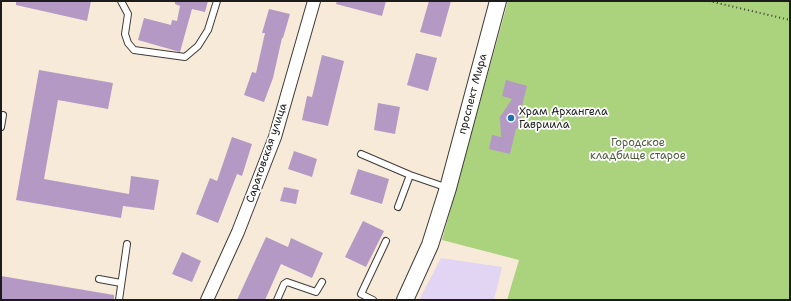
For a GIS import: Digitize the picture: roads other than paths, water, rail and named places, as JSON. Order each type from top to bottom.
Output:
[{"type":"main road","name":"проспект Мира","points":[[405,300],[430,245],[448,188],[498,1]]},
{"type":"street","name":"Саратовская улица","points":[[207,300],[238,232],[275,137],[314,1]]},
{"type":"lane","points":[[121,1],[128,14],[125,34],[128,43],[134,50],[185,57],[198,46],[208,30],[217,1]]},
{"type":"lane","points":[[1,127],[3,115]]},
{"type":"lane","points":[[361,154],[410,175],[448,188]]},
{"type":"lane","points":[[398,208],[410,175]]},
{"type":"lane","points":[[373,300],[361,294],[386,241]]},
{"type":"lane","points":[[119,300],[127,244]]},
{"type":"lane","points":[[99,279],[121,282]]},
{"type":"lane","points":[[277,300],[284,284],[288,282],[316,292],[322,282]]},
{"type":"place","name":"Храм Архангела Гавриила","points":[[511,118]]},
{"type":"park label","name":"Городское кладбище старое","points":[[638,149]]}]
